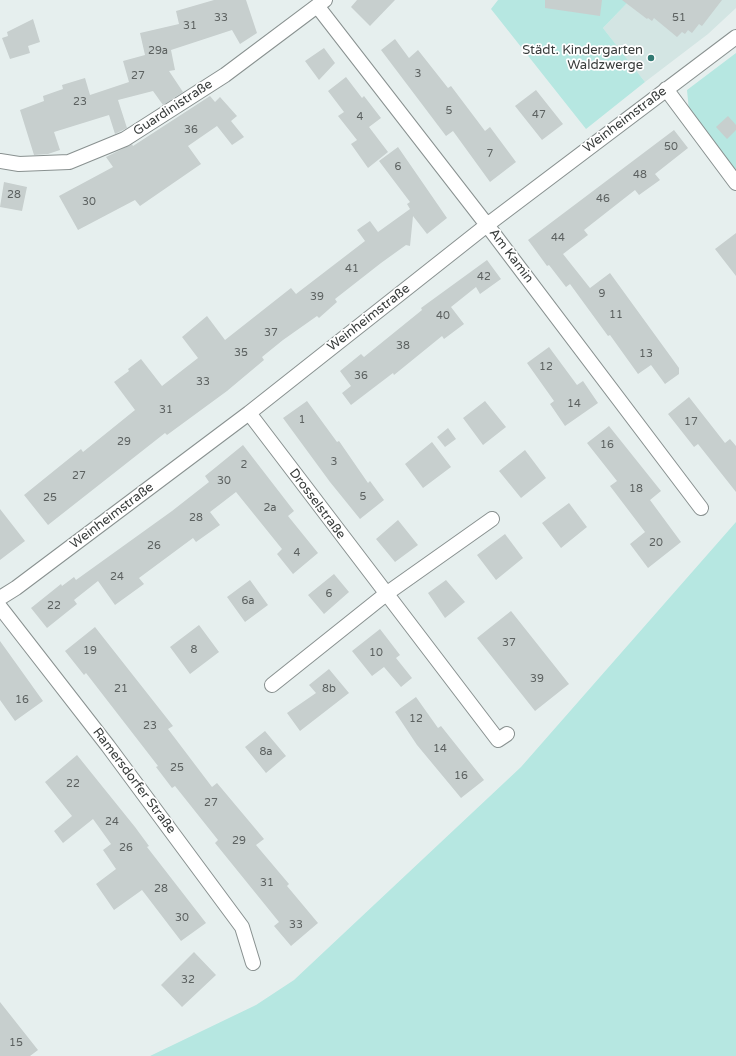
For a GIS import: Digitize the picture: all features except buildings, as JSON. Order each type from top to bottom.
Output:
[{"type":"street","name":"Guardinistraße","points":[[0,161],[19,164],[69,162],[125,139],[225,75],[321,3]]},
{"type":"street","name":"Am Kamin","points":[[321,3],[701,508]]},
{"type":"street","name":"Weinheimstraße","points":[[0,598],[16,588],[249,414],[487,225],[736,37]]},
{"type":"street","points":[[666,89],[736,183]]},
{"type":"street","name":"Drosselstraße","points":[[249,414],[498,740],[507,734]]},
{"type":"street","points":[[272,685],[386,594],[492,519]]},
{"type":"street","name":"Ramersdorfer Straße","points":[[0,607],[108,746],[242,927],[253,963]]},
{"type":"shaded area","points":[[498,0],[630,0],[603,28],[645,82],[586,129],[491,9]]},
{"type":"shaded area","name":"Städt. Kindergarten Waldzwerge","points":[[630,0],[736,0],[736,8],[708,34],[645,82],[603,28]]},
{"type":"shaded area","points":[[736,53],[736,171],[689,111],[687,90]]},
{"type":"shaded area","points":[[736,522],[736,1056],[150,1056],[256,1005],[294,980],[521,767]]},
{"type":"place","name":"Städt. Kindergarten Waldzwerge","points":[[651,58]]}]
